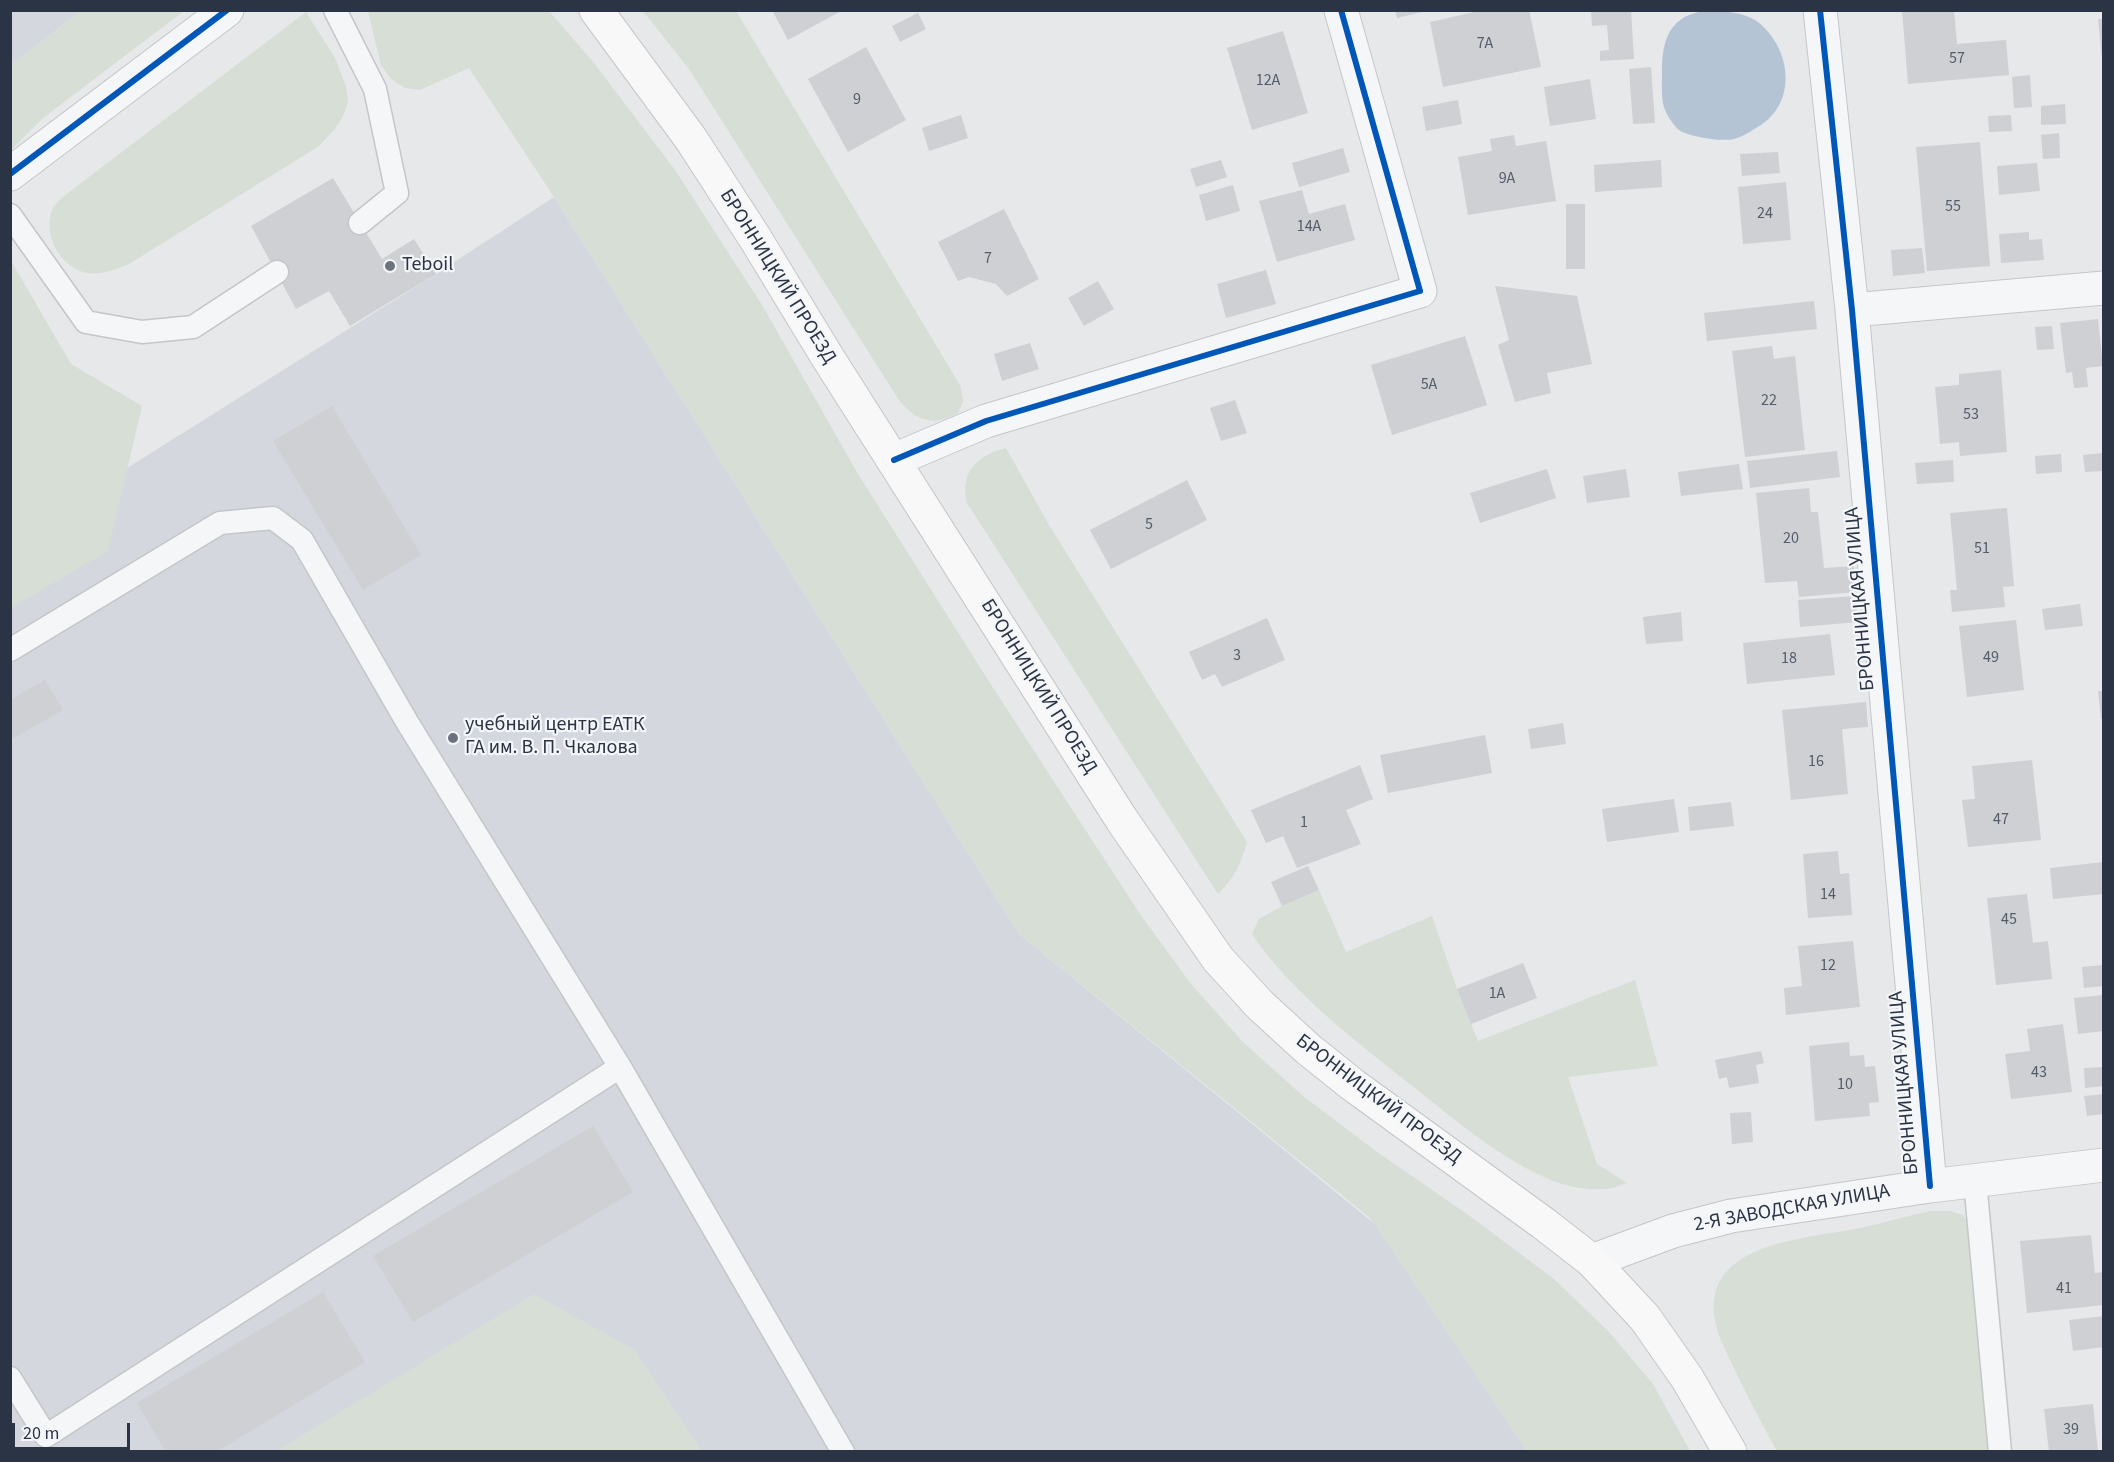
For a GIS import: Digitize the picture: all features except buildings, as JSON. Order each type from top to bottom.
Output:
[{"type":"main road","name":"БРОННИЦКИЙ ПРОЕЗД","points":[[596,10],[691,139],[1122,820],[1218,959],[1260,1005],[1326,1063],[1544,1223],[1592,1261]]},
{"type":"main road","points":[[1592,1261],[1645,1318],[1687,1377],[1730,1452]]},
{"type":"street","points":[[10,174],[227,10]]},
{"type":"street","points":[[894,460],[986,421],[1420,291],[1341,10]]},
{"type":"street","name":"БРОННИЦКАЯ УЛИЦА","points":[[1820,10],[1852,310],[1930,1185]]},
{"type":"street","points":[[1852,310],[2103,288]]},
{"type":"street","name":"2-Я ЗАВОДСКАЯ УЛИЦА","points":[[1592,1261],[1673,1231],[1731,1216],[1930,1185],[2103,1165]]},
{"type":"lane","points":[[336,10],[375,89],[397,193],[360,223]]},
{"type":"lane","points":[[10,215],[86,322],[142,332],[193,327],[277,272]]},
{"type":"lane","points":[[10,650],[220,523],[273,518],[302,540],[407,722],[620,1068],[843,1452]]},
{"type":"lane","points":[[10,1378],[46,1436],[620,1068]]},
{"type":"lane","points":[[1975,1181],[2000,1452]]},
{"type":"shaded area","points":[[11,11],[81,11],[11,65]]},
{"type":"shaded area","points":[[81,11],[184,11],[43,118],[11,150],[11,65]]},
{"type":"shaded area","points":[[368,11],[549,11],[594,63],[675,170],[762,305],[858,474],[988,680],[1140,914],[1191,984],[1243,1042],[1303,1096],[1554,1279],[1610,1333],[1653,1384],[1690,1451],[1527,1451],[1369,1217],[1019,934],[554,197],[469,68],[420,90],[405,88],[391,79],[381,65]]},
{"type":"shaded area","points":[[643,11],[736,11],[961,387],[963,401],[958,413],[941,420],[925,420],[912,413],[899,400],[689,69]]},
{"type":"shaded area","points":[[306,12],[335,58],[346,86],[348,102],[335,129],[319,146],[129,264],[94,274],[74,268],[67,262],[55,247],[50,229],[52,210],[57,203]]},
{"type":"shaded area","name":"учебный центр ЕАТК ГА им. В. П. Чкалова","points":[[554,197],[1019,934],[1376,1225],[1528,1452],[11,1452],[11,541],[436,274]]},
{"type":"shaded area","points":[[10,259],[71,364],[142,406],[108,551],[11,608]]},
{"type":"shaded area","points":[[1006,448],[1049,525],[1247,842],[1236,870],[1218,894],[967,503],[966,482],[973,466],[987,455]]},
{"type":"shaded area","points":[[1319,890],[1346,952],[1432,916],[1478,1041],[1635,980],[1658,1066],[1568,1077],[1597,1164],[1627,1183],[1605,1189],[1571,1186],[1551,1180],[1515,1162],[1448,1114],[1350,1036],[1307,998],[1268,956],[1252,934],[1259,919]]},
{"type":"shaded area","points":[[1931,1211],[1950,1211],[1963,1215],[1972,1229],[1991,1451],[1777,1451],[1740,1382],[1717,1329],[1715,1297],[1723,1276],[1739,1261],[1761,1250],[1786,1242]]},
{"type":"shaded area","points":[[534,1294],[635,1350],[702,1451],[276,1451]]},
{"type":"water","points":[[1719,10],[1751,18],[1767,30],[1782,57],[1785,72],[1785,87],[1781,101],[1773,114],[1750,132],[1725,140],[1691,135],[1679,130],[1668,116],[1662,99],[1662,60],[1664,47],[1673,27],[1681,19],[1691,14]]},
{"type":"cycle path","points":[[10,174],[227,10]]},
{"type":"cycle path","points":[[894,460],[986,421],[1420,291],[1341,10]]},
{"type":"cycle path","points":[[1820,10],[1852,310],[1930,1186]]},
{"type":"place","name":"Teboil","points":[[390,266]]},
{"type":"place","name":"учебный центр ЕАТК ГА им. В. П. Чкалова","points":[[453,738]]}]
